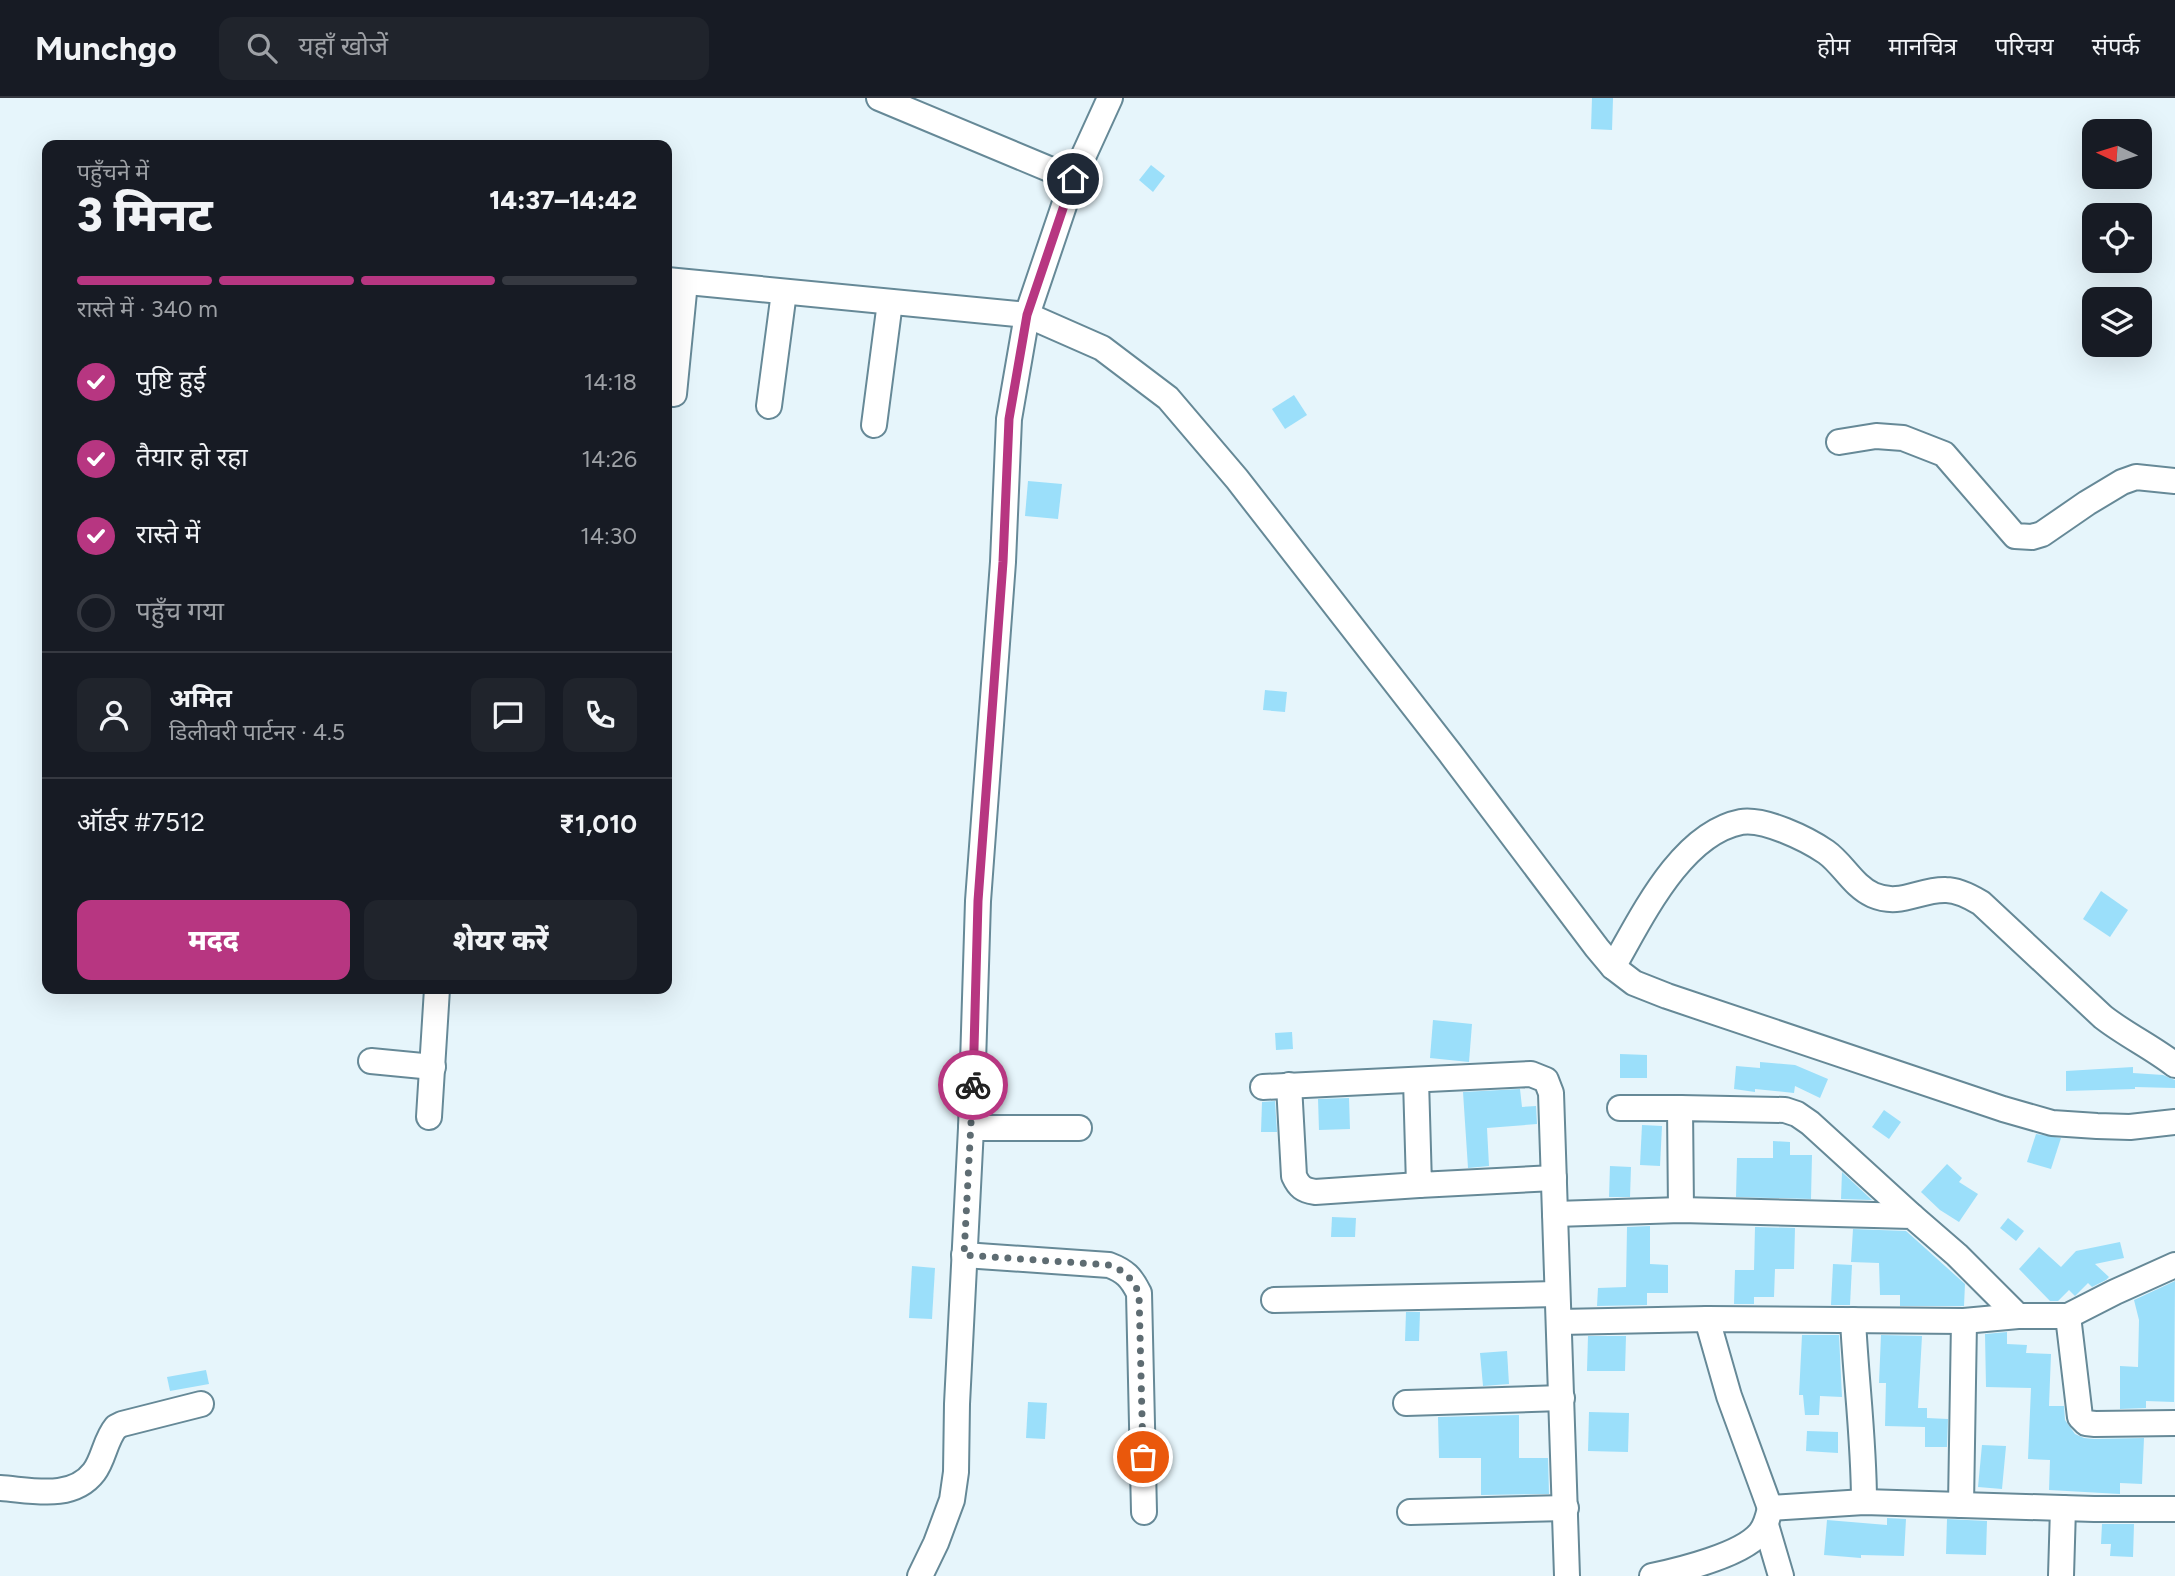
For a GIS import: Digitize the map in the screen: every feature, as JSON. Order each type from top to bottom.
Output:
[{"type":"street","points":[[879,98],[1073,179]]},
{"type":"street","points":[[920,1576],[952,1500],[956,1472],[978,901],[1003,562],[1009,419],[1027,315],[1073,179],[1110,98]]},
{"type":"street","points":[[674,394],[676,281],[1027,315],[1102,348],[1168,398],[1246,490],[1613,967],[1634,983],[2003,1109],[2040,1119],[2119,1127],[2175,1122]]},
{"type":"street","points":[[769,406],[784,292]]},
{"type":"street","points":[[874,425],[890,302]]},
{"type":"street","points":[[1839,442],[1876,436],[1903,438],[1944,454],[2015,536],[2032,537],[2042,534],[2087,503],[2129,479],[2136,477],[2175,481]]},
{"type":"street","points":[[1613,967],[1675,866],[1710,834],[1742,822],[1763,824],[1784,830],[1826,852],[1861,887],[1886,900],[1900,900],[1948,890],[1971,897],[2103,1017],[2175,1065]]},
{"type":"street","points":[[429,1117],[438,994]]},
{"type":"street","points":[[371,1060],[432,1067]]},
{"type":"street","points":[[1263,1087],[1531,1074],[1546,1080],[1551,1093],[1567,1576]]},
{"type":"street","points":[[1416,1080],[1419,1185]]},
{"type":"street","points":[[1289,1086],[1294,1176],[1305,1191],[1554,1178]]},
{"type":"street","points":[[1620,1108],[1785,1110],[1797,1114],[1957,1255],[2018,1316]]},
{"type":"street","points":[[1680,1108],[1681,1210]]},
{"type":"street","points":[[971,1128],[1079,1128]]},
{"type":"street","points":[[1555,1214],[1681,1210],[1912,1216]]},
{"type":"street","points":[[964,1255],[1109,1265],[1124,1271],[1132,1279],[1139,1293],[1144,1512]]},
{"type":"street","points":[[1559,1322],[1707,1319],[1964,1321],[2018,1316],[2068,1316],[2175,1265]]},
{"type":"street","points":[[1274,1300],[1558,1294]]},
{"type":"street","points":[[2068,1316],[2080,1417],[2086,1423],[2095,1424],[2175,1423]]},
{"type":"street","points":[[1707,1319],[1768,1516],[1781,1576]]},
{"type":"street","points":[[1853,1321],[1856,1389],[1864,1456],[1864,1502]]},
{"type":"street","points":[[1961,1505],[1964,1321]]},
{"type":"street","points":[[1406,1402],[1562,1398]]},
{"type":"street","points":[[0,1488],[57,1492],[71,1489],[94,1471],[116,1427],[201,1404]]},
{"type":"street","points":[[1768,1516],[1864,1502],[2175,1509]]},
{"type":"street","points":[[1410,1512],[1566,1508]]},
{"type":"street","points":[[2061,1576],[2063,1508]]},
{"type":"street","points":[[1653,1576],[1699,1572],[1758,1536],[1768,1516]]},
{"type":"building","points":[[1592,98],[1613,98],[1612,130],[1591,129]]},
{"type":"building","points":[[1151,165],[1165,176],[1153,192],[1139,180]]},
{"type":"building","points":[[1294,395],[1307,415],[1285,429],[1272,409]]},
{"type":"building","points":[[1028,481],[1062,484],[1058,519],[1025,516]]},
{"type":"building","points":[[1265,690],[1287,692],[1285,712],[1263,710]]},
{"type":"building","points":[[2101,891],[2128,910],[2110,937],[2083,919]]},
{"type":"building","points":[[1433,1020],[1472,1024],[1469,1062],[1430,1058]]},
{"type":"building","points":[[1292,1032],[1293,1049],[1276,1050],[1275,1033]]},
{"type":"building","points":[[1620,1054],[1647,1055],[1647,1078],[1620,1078]]},
{"type":"building","points":[[1760,1062],[1795,1065],[1828,1079],[1820,1098],[1795,1086],[1794,1093],[1734,1089],[1736,1066],[1760,1068]]},
{"type":"building","points":[[2133,1067],[2133,1073],[2163,1075],[2175,1080],[2175,1088],[2135,1087],[2066,1091],[2066,1071]]},
{"type":"building","points":[[1520,1089],[1522,1107],[1536,1106],[1537,1124],[1487,1128],[1489,1166],[1468,1168],[1463,1092]]},
{"type":"building","points":[[1349,1098],[1350,1129],[1319,1130],[1318,1099]]},
{"type":"building","points":[[1275,1101],[1277,1132],[1261,1132],[1262,1102]]},
{"type":"building","points":[[1884,1110],[1901,1122],[1889,1139],[1872,1127]]},
{"type":"building","points":[[1642,1125],[1662,1126],[1660,1166],[1640,1165]]},
{"type":"building","points":[[2036,1134],[2061,1138],[2051,1169],[2027,1162]]},
{"type":"building","points":[[1773,1141],[1790,1142],[1790,1155],[1812,1155],[1811,1199],[1736,1197],[1737,1158],[1773,1158]]},
{"type":"building","points":[[1947,1164],[1962,1178],[1959,1182],[1978,1194],[1959,1222],[1940,1210],[1921,1192]]},
{"type":"building","points":[[1610,1166],[1631,1167],[1630,1197],[1609,1197]]},
{"type":"building","points":[[1842,1172],[1872,1200],[1841,1199]]},
{"type":"building","points":[[1332,1217],[1356,1218],[1355,1237],[1331,1237]]},
{"type":"building","points":[[2008,1218],[2024,1231],[2016,1241],[2000,1228]]},
{"type":"building","points":[[1650,1226],[1650,1264],[1668,1265],[1668,1293],[1647,1293],[1647,1305],[1597,1306],[1598,1288],[1626,1287],[1627,1227]]},
{"type":"building","points":[[1755,1227],[1795,1228],[1794,1269],[1775,1269],[1774,1297],[1754,1297],[1754,1304],[1734,1304],[1735,1270],[1754,1270]]},
{"type":"building","points":[[1853,1229],[1906,1231],[1965,1284],[1964,1306],[1900,1306],[1900,1295],[1880,1295],[1879,1263],[1851,1262]]},
{"type":"building","points":[[2120,1242],[2124,1258],[2095,1264],[2109,1277],[2106,1280],[2092,1287],[2088,1283],[2075,1296],[2069,1290],[2058,1301],[2050,1301],[2019,1269],[2039,1247],[2061,1267],[2076,1251]]},
{"type":"building","points":[[1833,1264],[1852,1265],[1850,1305],[1831,1305]]},
{"type":"building","points":[[912,1266],[935,1268],[932,1319],[909,1318]]},
{"type":"building","points":[[2175,1281],[2174,1402],[2146,1401],[2146,1408],[2120,1409],[2120,1366],[2138,1367],[2139,1320],[2134,1300]]},
{"type":"building","points":[[1406,1312],[1420,1312],[1419,1341],[1405,1341]]},
{"type":"building","points":[[2007,1332],[2007,1344],[2027,1345],[2026,1353],[2051,1354],[2049,1406],[2064,1406],[2065,1420],[2075,1434],[2094,1439],[2144,1438],[2142,1484],[2120,1483],[2120,1494],[2049,1490],[2050,1460],[2028,1459],[2031,1388],[1986,1387],[1985,1334]]},
{"type":"building","points":[[1802,1335],[1839,1335],[1842,1397],[1820,1396],[1819,1415],[1805,1415],[1803,1395],[1799,1395]]},
{"type":"building","points":[[1881,1335],[1922,1336],[1918,1408],[1927,1408],[1927,1418],[1948,1419],[1947,1447],[1925,1447],[1925,1427],[1885,1426],[1886,1383],[1879,1383]]},
{"type":"building","points":[[1588,1336],[1626,1336],[1625,1371],[1587,1371]]},
{"type":"building","points":[[1507,1351],[1509,1384],[1483,1386],[1480,1353]]},
{"type":"building","points":[[206,1370],[209,1384],[170,1391],[167,1377]]},
{"type":"building","points":[[1028,1402],[1047,1403],[1045,1439],[1026,1438]]},
{"type":"building","points":[[1589,1412],[1629,1413],[1628,1452],[1588,1451]]},
{"type":"building","points":[[1519,1415],[1519,1458],[1548,1458],[1549,1494],[1481,1495],[1481,1458],[1439,1458],[1438,1417]]},
{"type":"building","points":[[1807,1431],[1838,1432],[1838,1453],[1806,1451]]},
{"type":"building","points":[[1982,1445],[2006,1446],[2002,1489],[1978,1487]]},
{"type":"building","points":[[1887,1518],[1906,1519],[1904,1556],[1861,1555],[1861,1558],[1824,1555],[1827,1520],[1887,1525]]},
{"type":"building","points":[[1947,1519],[1987,1521],[1986,1555],[1946,1554]]},
{"type":"building","points":[[2102,1524],[2134,1524],[2133,1557],[2110,1556],[2111,1544],[2101,1544]]},
{"type":"way so far","points":[[973,1085],[964,1255],[1109,1265],[1124,1271],[1132,1279],[1139,1293],[1143,1457]]},
{"type":"route","points":[[973,1085],[978,901],[1003,562],[1009,419],[1027,315],[1073,179]]}]
